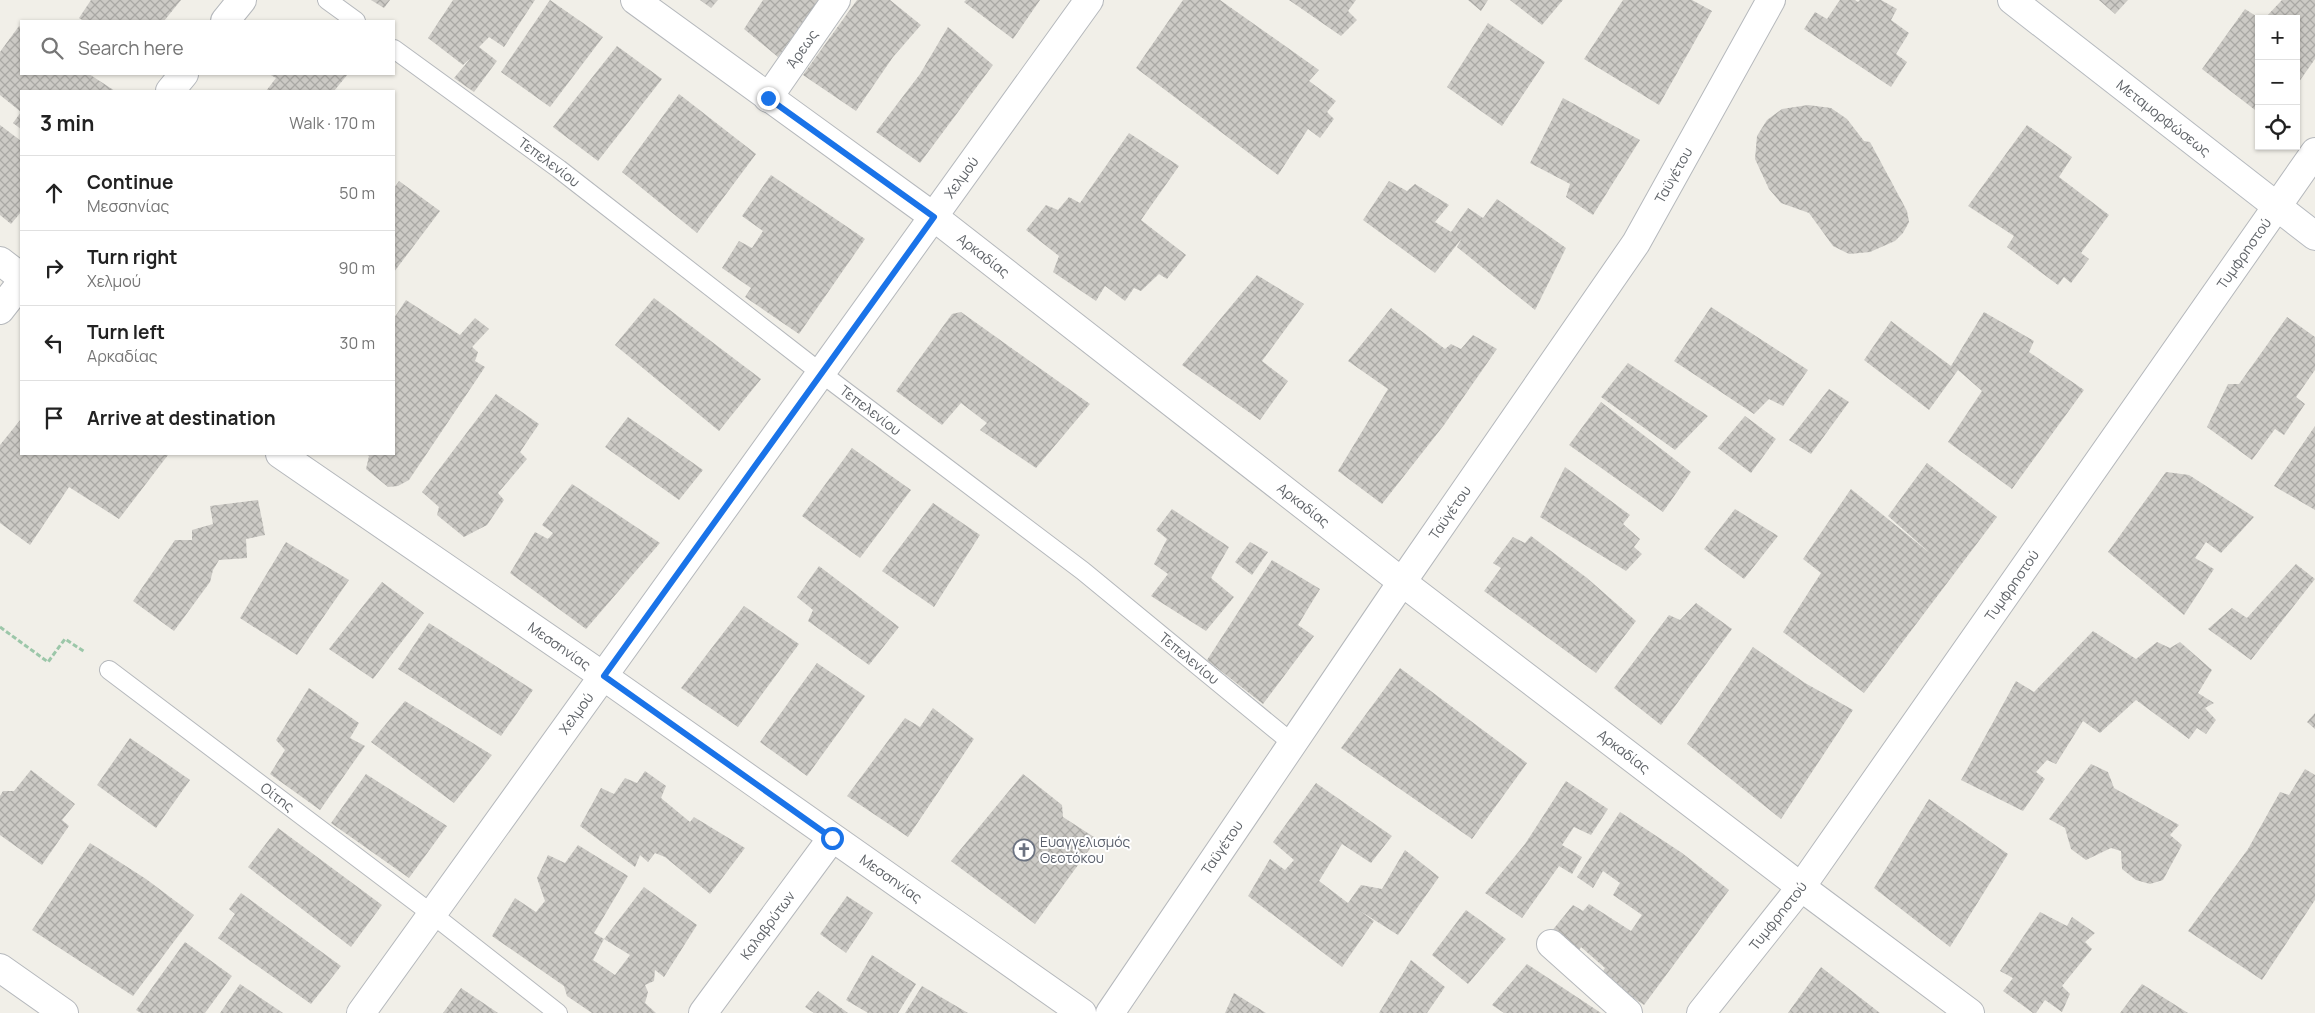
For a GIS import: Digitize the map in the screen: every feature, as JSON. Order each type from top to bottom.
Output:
[{"type":"street","points":[[226,20],[242,0]]},
{"type":"street","name":"Αρκαδίας","points":[[635,0],[934,217],[1402,582],[1801,888],[1970,1013]]},
{"type":"street","name":"Άρεως","points":[[768,98],[836,0]]},
{"type":"street","name":"Χελμού","points":[[361,1013],[1089,0]]},
{"type":"street","name":"Ταϋγέτου","points":[[1110,1013],[1292,743],[1636,243],[1771,0]]},
{"type":"street","name":"Μεταμορφώσεως","points":[[2012,0],[2315,236]]},
{"type":"street","points":[[171,90],[183,75]]},
{"type":"street","name":"Τυμφρηστού","points":[[1701,1013],[1801,888],[2315,152]]},
{"type":"street","points":[[0,262],[20,275]]},
{"type":"street","points":[[0,310],[20,284]]},
{"type":"street","name":"Μεσσηνίας","points":[[281,455],[604,676],[1082,1013]]},
{"type":"street","name":"Καλαβρύτων","points":[[703,1013],[832,838]]},
{"type":"street","points":[[1551,944],[1628,1013]]},
{"type":"street","points":[[0,968],[64,1013]]},
{"type":"lane","points":[[327,0],[355,20]]},
{"type":"lane","name":"Τεπελενίου","points":[[395,50],[559,169],[821,373],[1084,571],[1292,743]]},
{"type":"lane","name":"Οίτης","points":[[109,670],[432,914],[558,1013]]},
{"type":"path","points":[[0,627],[48,662],[66,639],[109,670]]},
{"type":"building","points":[[91,0],[181,0],[165,20],[82,20],[79,18]]},
{"type":"building","points":[[371,0],[390,0],[384,8]]},
{"type":"building","points":[[453,0],[535,0],[504,47],[489,37],[479,47],[497,61],[474,92],[454,78],[471,58],[463,65],[428,38]]},
{"type":"building","points":[[550,0],[603,37],[550,107],[501,72]]},
{"type":"building","points":[[700,0],[718,0],[711,8]]},
{"type":"building","points":[[763,0],[819,0],[778,57],[744,29]]},
{"type":"building","points":[[857,0],[890,0],[921,25],[893,57],[856,111],[803,75]]},
{"type":"building","points":[[966,0],[1040,0],[1013,39],[964,2]]},
{"type":"building","points":[[1183,0],[1220,0],[1319,70],[1309,81],[1336,101],[1327,112],[1334,119],[1320,138],[1308,129],[1278,175],[1136,68]]},
{"type":"building","points":[[1289,0],[1356,0],[1348,11],[1357,20],[1341,36]]},
{"type":"building","points":[[1468,0],[1488,0],[1481,11]]},
{"type":"building","points":[[1510,0],[1563,0],[1542,25]]},
{"type":"building","points":[[1623,0],[1692,0],[1712,11],[1659,105],[1584,59]]},
{"type":"building","points":[[1840,0],[1855,0],[1858,2],[1860,0],[1881,0],[1897,9],[1891,20],[1909,33],[1896,54],[1907,62],[1891,87],[1804,29],[1815,12],[1827,19]]},
{"type":"building","points":[[2099,0],[2128,0],[2115,14]]},
{"type":"building","points":[[2282,0],[2315,0],[2315,59],[2300,80],[2300,15],[2268,15]]},
{"type":"building","points":[[2245,9],[2255,15],[2255,110],[2202,69]]},
{"type":"building","points":[[1488,23],[1545,62],[1502,126],[1447,87]]},
{"type":"building","points":[[19,26],[20,75],[91,75],[113,90],[20,90],[20,111],[0,95],[0,52]]},
{"type":"building","points":[[948,27],[993,65],[920,163],[876,132],[920,74]]},
{"type":"building","points":[[617,46],[662,79],[598,161],[553,127]]},
{"type":"building","points":[[271,75],[347,75],[335,90],[267,90],[276,78]]},
{"type":"building","points":[[679,94],[756,154],[697,233],[622,172]]},
{"type":"building","points":[[1563,98],[1640,140],[1593,215],[1566,197],[1570,184],[1530,163]]},
{"type":"building","points":[[1808,105],[1831,108],[1847,119],[1864,141],[1870,142],[1907,211],[1909,222],[1903,233],[1895,241],[1870,252],[1849,254],[1833,246],[1809,213],[1781,203],[1769,189],[1755,159],[1757,136],[1767,120],[1782,109]]},
{"type":"building","points":[[20,113],[20,128],[13,123]]},
{"type":"building","points":[[0,125],[20,140],[20,213],[11,224],[0,215]]},
{"type":"building","points":[[2027,125],[2072,157],[2059,177],[2109,215],[2081,253],[2089,259],[2071,283],[2064,277],[2058,285],[2007,247],[2014,236],[1968,206]]},
{"type":"building","points":[[1129,133],[1179,166],[1141,220],[1186,255],[1167,279],[1159,274],[1141,291],[1134,288],[1125,301],[1105,286],[1096,301],[1053,272],[1059,256],[1026,230],[1046,205],[1058,210],[1069,197],[1080,203]]},
{"type":"building","points":[[771,175],[865,239],[799,334],[745,297],[751,288],[722,268],[739,241],[752,248],[763,231],[742,216]]},
{"type":"building","points":[[399,181],[440,211],[395,271],[395,187]]},
{"type":"building","points":[[1389,181],[1407,191],[1415,184],[1449,205],[1435,222],[1451,232],[1468,208],[1483,218],[1497,199],[1566,248],[1535,310],[1457,247],[1462,238],[1435,273],[1363,220]]},
{"type":"building","points":[[1257,275],[1304,304],[1262,361],[1288,381],[1260,420],[1182,365]]},
{"type":"building","points":[[654,298],[761,379],[719,431],[615,345]]},
{"type":"building","points":[[406,300],[460,335],[475,318],[489,329],[472,347],[478,352],[475,361],[485,367],[409,480],[398,486],[388,487],[366,469],[369,456],[368,455],[395,455],[395,316]]},
{"type":"building","points":[[1711,307],[1808,370],[1783,406],[1769,399],[1754,414],[1674,361]]},
{"type":"building","points":[[1391,308],[1445,349],[1451,344],[1461,349],[1473,335],[1497,349],[1444,425],[1382,504],[1338,471],[1388,389],[1348,361]]},
{"type":"building","points":[[961,312],[1090,404],[1036,468],[980,430],[987,423],[961,403],[942,425],[896,391],[952,314]]},
{"type":"building","points":[[1984,312],[2034,341],[2029,352],[2084,390],[2012,489],[1948,442],[1982,391],[1958,370],[1929,410],[1864,360],[1891,321],[1951,366]]},
{"type":"building","points":[[2287,317],[2315,337],[2315,370],[2296,397],[2305,404],[2284,435],[2275,429],[2252,460],[2207,427],[2228,384],[2239,384]]},
{"type":"building","points":[[1628,363],[1708,416],[1675,450],[1601,397]]},
{"type":"building","points":[[1829,389],[1849,402],[1811,454],[1789,440]]},
{"type":"building","points":[[496,394],[539,424],[520,452],[527,459],[498,493],[504,500],[487,525],[464,537],[437,515],[439,507],[422,492]]},
{"type":"building","points":[[1601,402],[1691,472],[1663,512],[1569,445]]},
{"type":"building","points":[[1745,416],[1776,439],[1751,473],[1718,448]]},
{"type":"building","points":[[628,417],[703,470],[679,500],[605,447]]},
{"type":"building","points":[[20,420],[20,455],[168,455],[119,519],[69,487],[30,545],[0,523],[0,445]]},
{"type":"building","points":[[2315,426],[2315,510],[2274,486]]},
{"type":"building","points":[[852,448],[911,490],[860,558],[802,516]]},
{"type":"building","points":[[1927,463],[1997,517],[1864,693],[1783,632],[1821,573],[1803,559],[1851,489],[1931,554],[1888,516]]},
{"type":"building","points":[[1565,467],[1630,515],[1623,524],[1640,539],[1634,547],[1642,554],[1626,571],[1540,517]]},
{"type":"building","points":[[2166,472],[2189,475],[2254,517],[2221,553],[2206,542],[2195,558],[2214,569],[2184,615],[2108,552]]},
{"type":"building","points":[[572,484],[660,543],[586,629],[510,573],[535,532],[548,539],[553,533],[542,525]]},
{"type":"building","points":[[258,500],[265,535],[246,539],[247,558],[219,560],[213,570],[210,582],[174,631],[133,601],[175,540],[192,540],[192,530],[213,524],[210,506]]},
{"type":"building","points":[[933,503],[980,535],[934,607],[882,571]]},
{"type":"building","points":[[1172,509],[1229,547],[1211,578],[1234,597],[1206,631],[1151,596],[1168,574],[1154,564],[1167,539],[1156,530]]},
{"type":"building","points":[[1735,509],[1778,536],[1744,579],[1704,549]]},
{"type":"building","points":[[1531,536],[1587,578],[1636,621],[1596,673],[1484,591],[1501,568],[1493,563],[1513,537],[1525,543]]},
{"type":"building","points":[[286,542],[349,580],[297,655],[240,618]]},
{"type":"building","points":[[1250,542],[1268,552],[1252,575],[1235,562]]},
{"type":"building","points":[[1272,560],[1320,589],[1298,625],[1314,636],[1263,704],[1207,660]]},
{"type":"building","points":[[2296,564],[2315,579],[2251,660],[2208,629],[2232,608],[2247,618]]},
{"type":"building","points":[[819,566],[899,627],[869,665],[808,621],[813,610],[797,597]]},
{"type":"building","points":[[382,582],[424,613],[373,679],[329,649]]},
{"type":"building","points":[[1696,603],[1732,629],[1661,725],[1614,688],[1669,615],[1680,620]]},
{"type":"building","points":[[744,606],[799,644],[738,727],[681,688]]},
{"type":"building","points":[[429,623],[533,690],[501,736],[398,669]]},
{"type":"building","points":[[2093,631],[2136,659],[2157,642],[2170,648],[2180,642],[2212,670],[2198,693],[2214,703],[2205,708],[2216,720],[2206,734],[2197,728],[2189,739],[2136,700],[2100,733],[2083,721],[2056,764],[2047,760],[2036,772],[2045,779],[2023,811],[1961,780],[2016,681],[2034,692]]},
{"type":"building","points":[[1753,647],[1805,683],[1853,710],[1781,819],[1687,744]]},
{"type":"building","points":[[817,663],[865,696],[807,776],[760,742]]},
{"type":"building","points":[[1400,668],[1527,763],[1472,839],[1341,748]]},
{"type":"building","points":[[309,688],[359,723],[350,738],[365,746],[320,810],[270,774],[285,750],[276,740]]},
{"type":"building","points":[[405,701],[492,755],[454,803],[371,742]]},
{"type":"building","points":[[933,708],[974,739],[908,837],[847,796],[905,718],[920,727]]},
{"type":"building","points":[[2315,713],[2315,729],[2307,722]]},
{"type":"building","points":[[130,738],[190,780],[156,828],[97,785]]},
{"type":"building","points":[[2091,764],[2108,772],[2114,788],[2179,825],[2170,835],[2182,845],[2163,880],[2150,884],[2136,880],[2122,869],[2121,851],[2111,848],[2086,860],[2071,849],[2065,828],[2049,819]]},
{"type":"building","points":[[2305,769],[2315,775],[2315,900],[2262,980],[2188,931],[2248,849],[2280,792],[2289,795]]},
{"type":"building","points":[[31,770],[75,804],[62,820],[69,826],[42,865],[0,835],[0,796],[3,791],[14,791]]},
{"type":"building","points":[[645,771],[666,786],[661,798],[690,822],[694,817],[745,848],[710,894],[665,857],[655,853],[648,862],[640,855],[635,867],[580,826],[601,788],[614,794],[625,778],[637,783]]},
{"type":"building","points":[[366,774],[447,826],[409,878],[331,823]]},
{"type":"building","name":"Ευαγγελισμός Θεοτόκου","points":[[1023,774],[1062,805],[1063,817],[1097,839],[1035,924],[951,861]]},
{"type":"building","points":[[1566,781],[1608,809],[1591,835],[1574,827],[1562,845],[1582,857],[1572,874],[1559,866],[1522,918],[1485,893],[1525,844]]},
{"type":"building","points":[[1316,783],[1392,836],[1371,863],[1342,844],[1319,881],[1348,903],[1361,885],[1382,889],[1405,850],[1439,877],[1398,935],[1357,909],[1374,921],[1342,967],[1248,896],[1270,859],[1285,870],[1294,860],[1273,842]]},
{"type":"building","points":[[1929,799],[2008,854],[1950,947],[1874,888]]},
{"type":"building","points":[[1620,812],[1682,853],[1729,890],[1644,1005],[1600,976],[1605,968],[1581,947],[1577,954],[1551,932],[1573,905],[1583,911],[1589,904],[1631,931],[1642,915],[1613,895],[1620,883],[1603,871],[1593,888],[1577,877]]},
{"type":"building","points":[[278,828],[382,905],[351,947],[248,867]]},
{"type":"building","points":[[90,843],[146,879],[194,915],[133,996],[32,930]]},
{"type":"building","points":[[578,845],[628,876],[594,933],[604,939],[644,887],[697,925],[664,977],[655,970],[654,981],[645,985],[648,992],[645,1003],[656,1013],[592,1013],[567,996],[564,986],[492,936],[515,898],[536,912],[545,901],[537,878],[548,855],[565,863]],"holes":[[[604,939],[630,955],[615,975],[593,960]]]},
{"type":"building","points":[[241,893],[341,966],[311,1004],[218,938],[235,914],[229,909]]},
{"type":"building","points":[[847,896],[873,913],[846,953],[820,934]]},
{"type":"building","points":[[1466,910],[1506,939],[1468,984],[1432,955]]},
{"type":"building","points":[[2040,912],[2067,926],[2072,917],[2095,933],[2085,942],[2092,949],[2062,986],[2070,994],[2062,1012],[2045,1000],[2036,1013],[2033,1013],[2003,991],[2013,978],[2000,971]]},
{"type":"building","points":[[185,942],[232,976],[205,1013],[141,1013],[136,1010]]},
{"type":"building","points":[[872,955],[916,984],[898,1013],[868,1013],[846,1000]]},
{"type":"building","points":[[1411,960],[1445,987],[1427,1013],[1379,1013]]},
{"type":"building","points":[[1527,964],[1601,1013],[1504,1013],[1492,1005]]},
{"type":"building","points":[[1821,967],[1880,1013],[1788,1013]]},
{"type":"building","points":[[240,984],[283,1013],[220,1013]]},
{"type":"building","points":[[2142,984],[2188,1013],[2120,1013]]},
{"type":"building","points":[[922,986],[968,1013],[905,1013]]},
{"type":"building","points":[[461,988],[498,1013],[443,1013]]},
{"type":"building","points":[[818,991],[848,1013],[814,1013],[805,1007]]},
{"type":"building","points":[[1234,993],[1266,1013],[1225,1013]]},
{"type":"place","name":"Ευαγγελισμός Θεοτόκου","points":[[1024,850]]},
{"type":"route","points":[[768,98],[934,217],[604,676],[832,838]]}]
